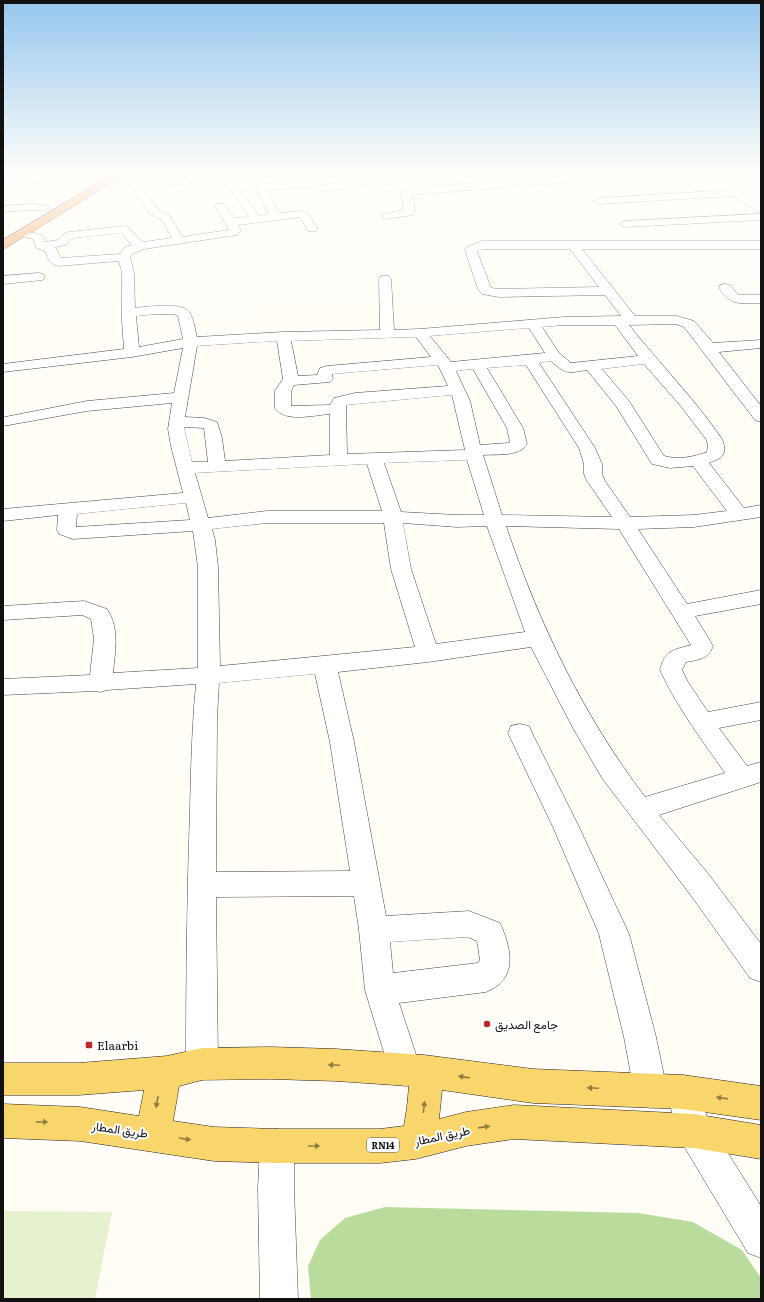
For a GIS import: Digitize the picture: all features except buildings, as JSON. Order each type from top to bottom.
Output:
[{"type":"highway","points":[[3,245],[22,233]]},
{"type":"main road","points":[[3,1079],[79,1079],[167,1072],[202,1064],[271,1063],[414,1071],[533,1086],[667,1092],[761,1103]]},
{"type":"main road","points":[[414,1071],[426,1099],[416,1142]]},
{"type":"main road","points":[[155,1134],[158,1096],[167,1072]]},
{"type":"main road","name":"طريق المطار","points":[[3,1121],[80,1124],[214,1144],[277,1146],[380,1146],[416,1142],[466,1129],[514,1122],[694,1131],[761,1142]]},
{"type":"street","points":[[22,233],[38,237],[40,246]]},
{"type":"street","points":[[40,246],[62,243],[69,235],[90,233]]},
{"type":"street","points":[[127,233],[136,243],[143,246]]},
{"type":"street","points":[[174,233],[179,241]]},
{"type":"street","points":[[40,246],[50,249],[54,259],[58,262],[124,256],[129,250],[143,246],[232,233]]},
{"type":"street","points":[[632,233],[642,245]]},
{"type":"street","points":[[608,291],[499,293],[487,291],[484,289],[472,250],[482,245],[761,245]]},
{"type":"street","points":[[574,246],[608,291],[648,359],[686,402],[714,439],[716,445],[715,455],[711,458],[698,461],[670,463],[658,460],[623,404],[591,366]]},
{"type":"street","points":[[124,256],[128,273],[132,353]]},
{"type":"street","points":[[3,280],[39,277]]},
{"type":"street","points":[[385,279],[387,333]]},
{"type":"street","points":[[725,288],[734,298],[737,299],[761,299]]},
{"type":"street","points":[[129,312],[181,311],[184,314],[191,342],[176,422],[179,446],[201,525],[208,567],[210,656],[205,717],[202,885],[202,1064]]},
{"type":"street","points":[[3,368],[132,353],[191,342],[283,336],[420,333],[533,323],[677,320],[689,324],[755,401],[761,417]]},
{"type":"street","points":[[533,323],[554,356],[568,368],[648,359]]},
{"type":"street","points":[[420,333],[444,364],[458,390],[466,416],[474,453],[495,520],[538,638],[598,750],[640,810],[700,885],[761,968]]},
{"type":"street","points":[[283,336],[291,375],[290,381],[283,391],[283,408],[287,411],[306,412],[338,409]]},
{"type":"street","points":[[709,348],[761,344]]},
{"type":"street","points":[[290,381],[325,379],[325,371],[327,370],[444,364],[478,365],[554,356]]},
{"type":"street","points":[[530,360],[588,448],[593,464],[592,474],[625,523],[702,646],[697,652],[679,656],[673,662],[671,670],[678,686],[702,722],[751,775],[640,810]]},
{"type":"street","points":[[185,468],[474,453],[512,448],[519,444],[515,428],[478,365]]},
{"type":"street","points":[[339,459],[338,404],[344,399],[458,390]]},
{"type":"street","points":[[5,422],[87,406],[181,397]]},
{"type":"street","points":[[176,422],[204,423],[211,425],[217,466]]},
{"type":"street","points":[[374,458],[393,517],[393,532],[396,552],[408,596],[428,654]]},
{"type":"street","points":[[698,461],[739,514]]},
{"type":"street","points":[[3,515],[194,497]]},
{"type":"street","points":[[68,509],[66,530],[72,533],[201,525],[274,517],[393,517],[457,521],[495,520],[625,523],[694,521],[761,511]]},
{"type":"street","points":[[681,612],[761,597]]},
{"type":"street","points":[[3,613],[84,608],[100,614],[106,630],[100,684]]},
{"type":"street","points":[[3,687],[100,684],[325,666],[428,654],[538,638]]},
{"type":"street","points":[[325,666],[342,742],[374,930],[380,990],[414,1071]]},
{"type":"street","points":[[702,722],[761,711]]},
{"type":"street","points":[[520,733],[566,827],[614,934],[640,1037],[667,1092],[694,1131],[761,1240]]},
{"type":"street","points":[[202,885],[365,883]]},
{"type":"street","points":[[374,930],[469,924],[490,933],[496,964],[486,977],[380,990]]},
{"type":"street","points":[[277,1146],[276,1189],[279,1299]]},
{"type":"green space","points":[[385,1207],[638,1213],[693,1222],[742,1250],[761,1278],[761,1299],[311,1299],[308,1266],[320,1240],[345,1218]]},
{"type":"green space","points":[[3,1211],[112,1212],[95,1299],[3,1299]]},
{"type":"place","name":"جامع الصديق","points":[[487,1024]]},
{"type":"place","name":"Elaarbi","points":[[89,1045]]}]
